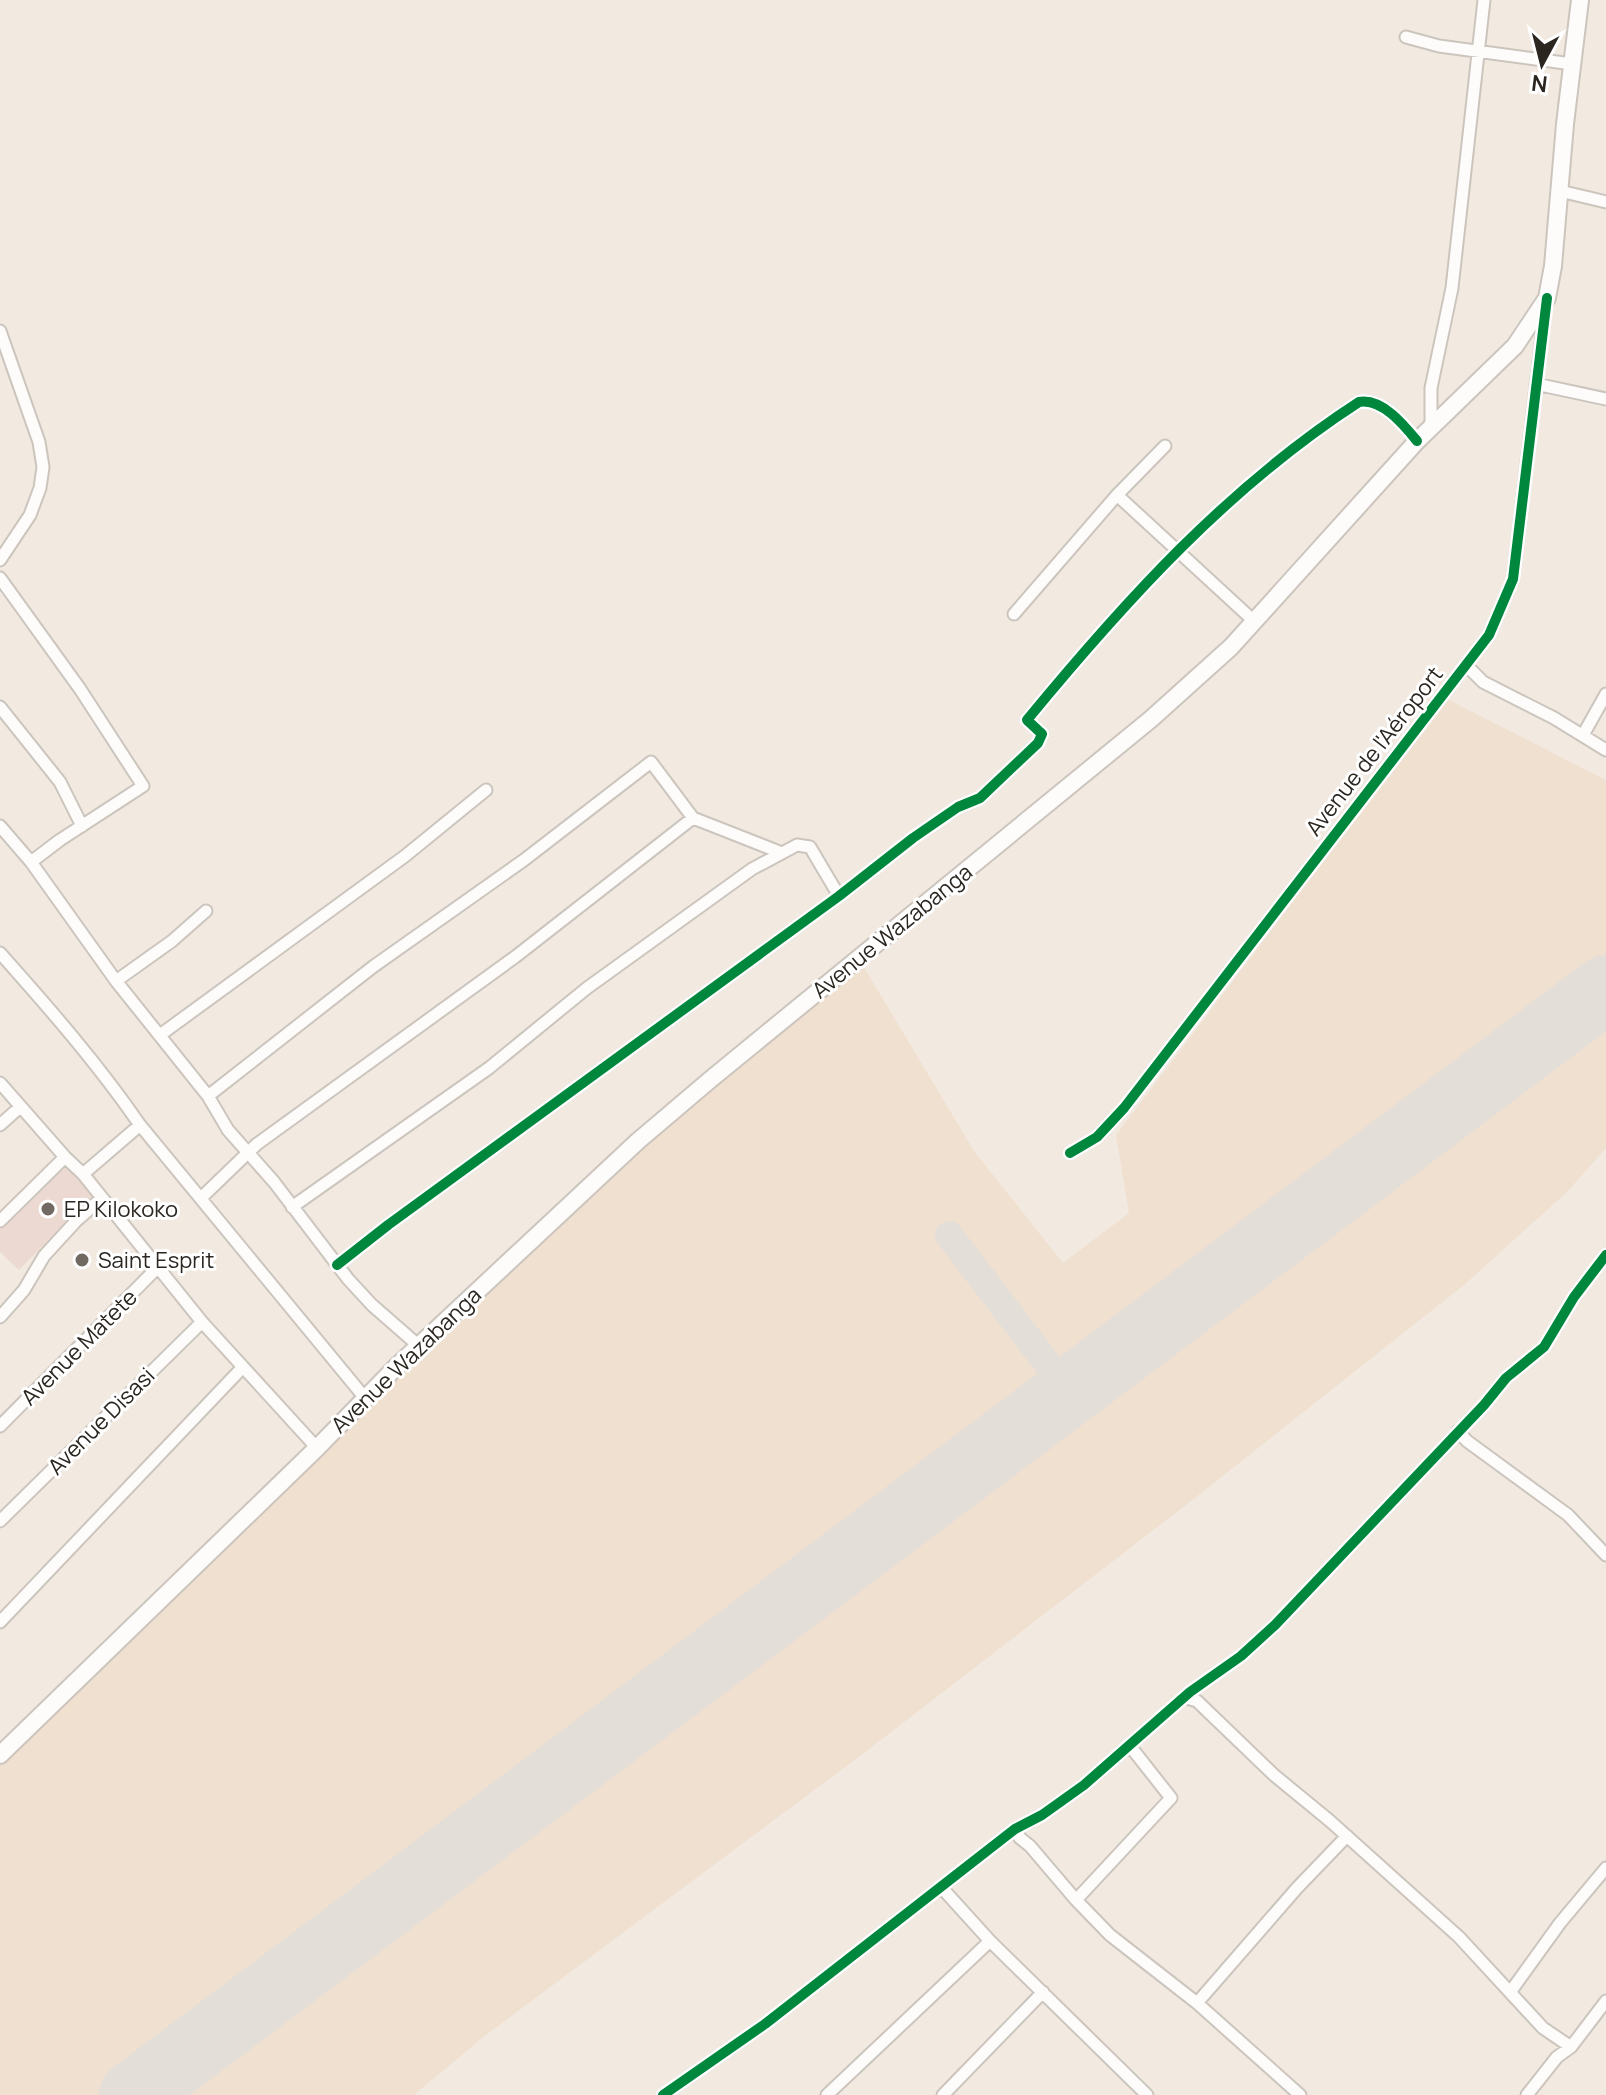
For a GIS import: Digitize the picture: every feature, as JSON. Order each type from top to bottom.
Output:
[{"type":"main road","name":"Avenue Wazabanga","points":[[0,1755],[419,1346],[650,1131],[1151,719],[1255,622],[1417,441],[1515,346],[1547,298],[1553,266],[1580,0]]},
{"type":"street","points":[[1431,427],[1431,388],[1452,288],[1484,0]]},
{"type":"street","points":[[1406,37],[1439,46],[1572,64]]},
{"type":"street","points":[[1560,191],[1606,202]]},
{"type":"street","name":"Avenue de l'Aéroport","points":[[1070,1153],[1097,1137],[1124,1108],[1489,635],[1513,579],[1547,298]]},
{"type":"street","points":[[0,331],[39,442],[43,467],[40,488],[30,515],[0,560]]},
{"type":"street","points":[[1536,384],[1606,399]]},
{"type":"street","points":[[337,1265],[839,896],[913,838],[958,807],[980,798],[1022,761],[1042,736],[1040,730],[1027,720],[1089,644],[1176,552],[1282,455],[1359,402],[1366,401],[1402,422],[1417,441]]},
{"type":"street","points":[[1014,614],[1117,495],[1165,446]]},
{"type":"street","points":[[1117,495],[1255,622]]},
{"type":"street","points":[[0,578],[142,782],[139,790],[31,862]]},
{"type":"street","points":[[1466,665],[1483,682],[1554,718],[1606,750]]},
{"type":"street","points":[[1583,735],[1606,694]]},
{"type":"street","points":[[0,707],[60,782],[82,826]]},
{"type":"street","points":[[208,1096],[374,966],[524,860],[651,762],[693,818],[782,853]]},
{"type":"street","points":[[160,1035],[405,856],[486,790]]},
{"type":"street","points":[[201,1198],[257,1144],[568,917],[693,818]]},
{"type":"street","points":[[0,826],[31,862],[116,981],[208,1096],[228,1130],[372,1305],[419,1346]]},
{"type":"street","points":[[292,1207],[489,1068],[587,988],[752,869],[797,845],[810,847],[839,896]]},
{"type":"street","points":[[116,981],[172,941],[206,911]]},
{"type":"street","points":[[0,953],[68,1030],[140,1125],[365,1398]]},
{"type":"street","points":[[0,1083],[83,1174],[202,1322],[317,1448]]},
{"type":"street","points":[[0,1125],[20,1107]]},
{"type":"street","points":[[83,1174],[140,1125]]},
{"type":"street","points":[[0,1221],[65,1157]]},
{"type":"street","points":[[0,1317],[24,1290],[44,1256],[102,1198]]},
{"type":"street","points":[[663,2095],[765,2024],[1015,1829],[1042,1815],[1084,1785],[1184,1697],[1241,1656],[1275,1625],[1506,1378],[1544,1347],[1574,1297],[1606,1255]]},
{"type":"street","name":"Avenue Matete","points":[[0,1426],[158,1267]]},
{"type":"street","name":"Avenue Disasi","points":[[0,1521],[202,1322]]},
{"type":"street","points":[[0,1622],[242,1368]]},
{"type":"street","points":[[1458,1431],[1568,1515],[1606,1555]]},
{"type":"street","points":[[1184,1697],[1197,1701],[1274,1775],[1459,1937],[1543,2028],[1571,2047]]},
{"type":"street","points":[[1076,1900],[1171,1798],[1130,1746]]},
{"type":"street","points":[[1015,1829],[1076,1900],[1125,1949],[1149,1963],[1186,1997],[1197,2003],[1300,2095]]},
{"type":"street","points":[[1197,2003],[1297,1888],[1347,1836]]},
{"type":"street","points":[[1511,1991],[1560,1923],[1606,1868]]},
{"type":"street","points":[[942,1888],[990,1941],[1147,2095]]},
{"type":"street","points":[[827,2095],[946,1979],[990,1941]]},
{"type":"street","points":[[943,2095],[1043,1992]]},
{"type":"street","points":[[1527,2095],[1557,2057],[1571,2047],[1606,2001]]},
{"type":"shaded area","points":[[1447,699],[1606,780],[1606,1148],[1567,1192],[1464,1285],[1195,1498],[860,1756],[482,2038],[414,2095],[0,2095],[0,1763],[504,1273],[652,1132],[862,964],[974,1151],[1063,1263],[1129,1213],[1116,1135]]},
{"type":"shaded area","name":"EP Kilokoko","points":[[62,1161],[95,1193],[19,1270],[0,1252],[0,1224]]},
{"type":"taxiway","points":[[949,1235],[1069,1392]]},
{"type":"runway","points":[[133,2095],[1606,989]]},
{"type":"cycle path","points":[[1070,1153],[1097,1137],[1124,1108],[1489,635],[1513,579],[1547,298]]},
{"type":"cycle path","points":[[337,1265],[839,896],[913,838],[958,807],[980,798],[1038,743],[1042,734],[1027,720],[1141,589],[1223,508],[1311,435],[1359,402],[1368,402],[1392,414],[1417,441]]},
{"type":"cycle path","points":[[663,2095],[765,2024],[1015,1829],[1042,1815],[1084,1785],[1190,1692],[1241,1656],[1275,1625],[1506,1378],[1544,1347],[1574,1297],[1606,1255]]},
{"type":"place","name":"EP Kilokoko","points":[[48,1209]]},
{"type":"place","name":"Saint Esprit","points":[[82,1260]]}]
